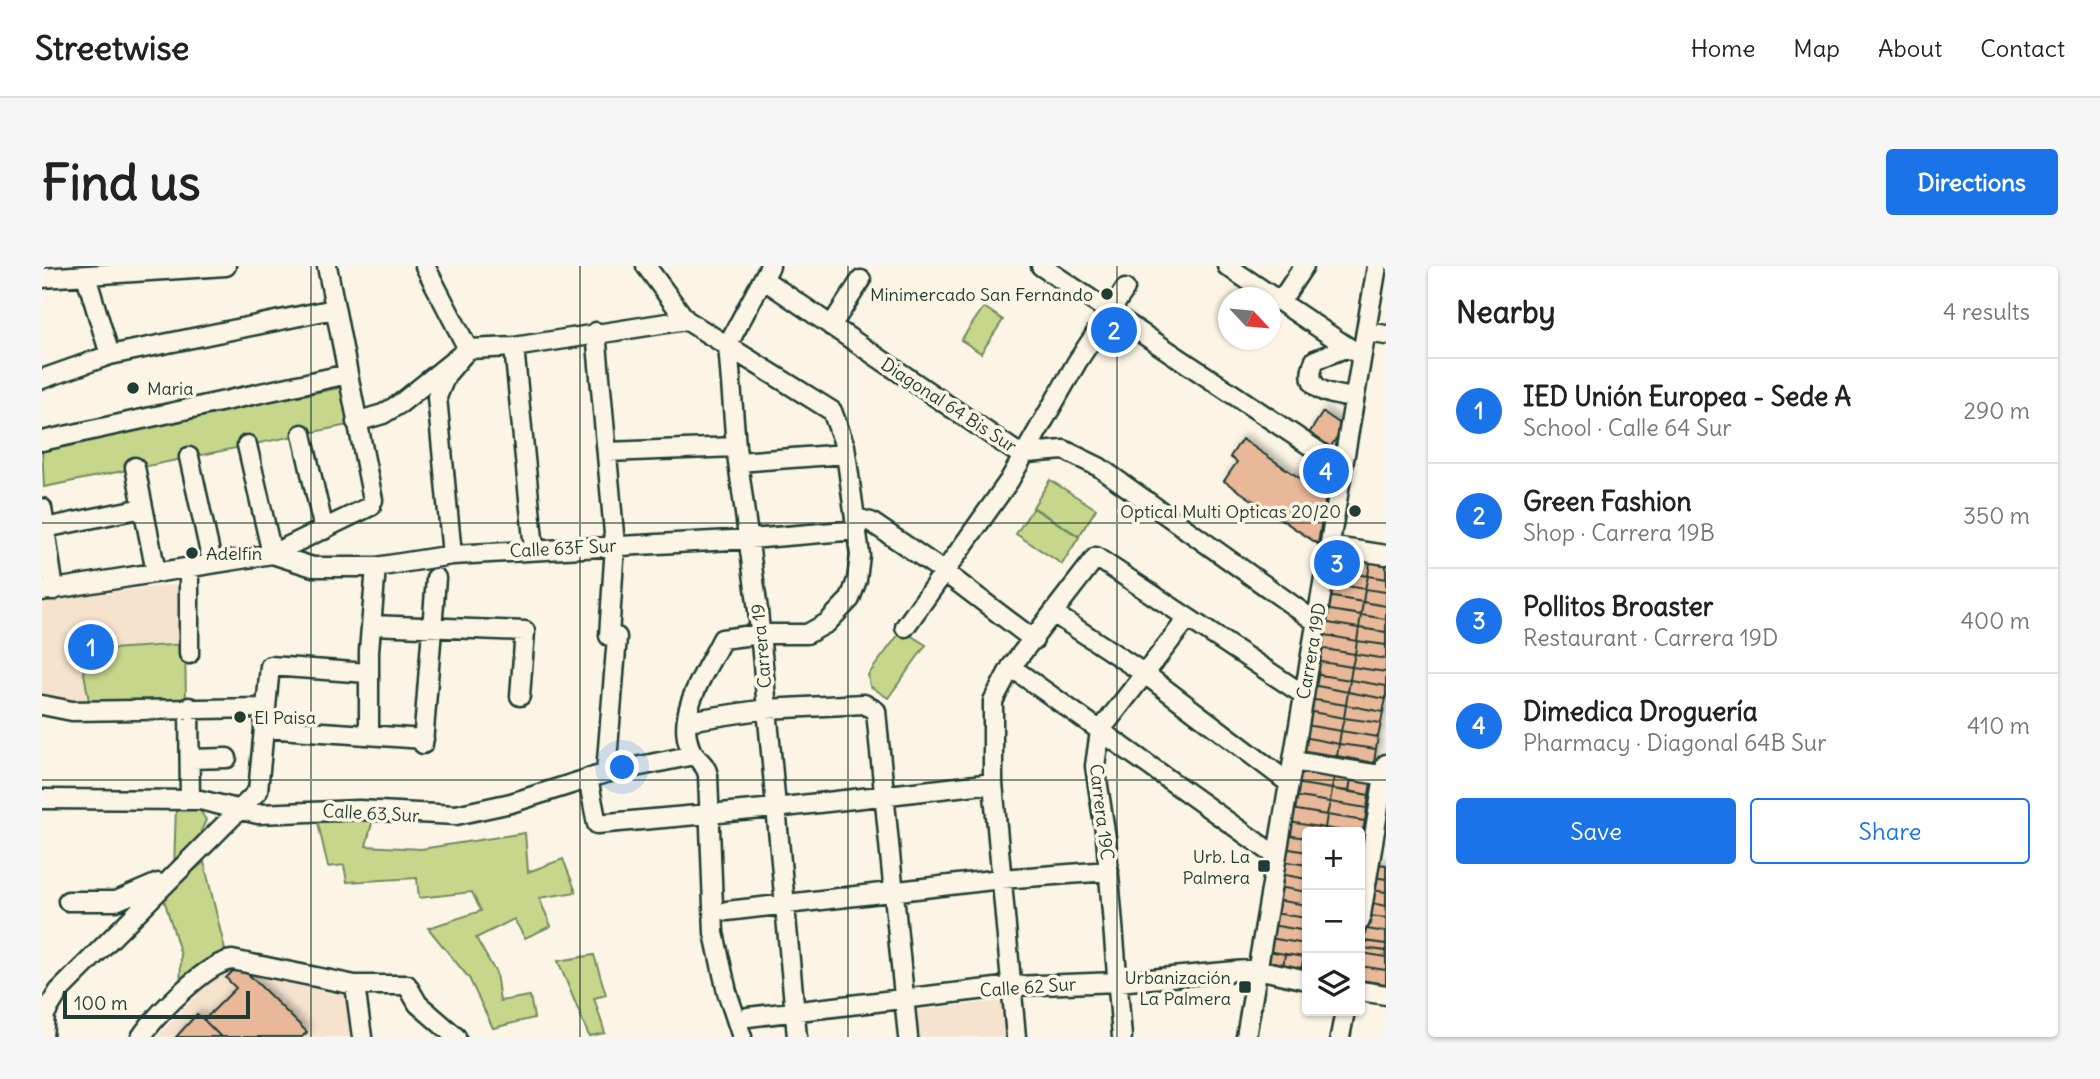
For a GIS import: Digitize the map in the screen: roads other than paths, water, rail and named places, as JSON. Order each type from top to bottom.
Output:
[{"type":"street","points":[[42,278],[226,266]]},
{"type":"street","points":[[42,508],[48,591],[272,554],[324,530],[372,503],[327,266]]},
{"type":"street","points":[[425,266],[468,349]]},
{"type":"street","points":[[646,266],[686,320],[832,411],[846,454],[857,524],[859,568],[850,599],[827,623],[807,634],[760,634],[722,639],[695,694],[687,721],[689,747],[706,766],[714,933],[727,992],[742,1037]]},
{"type":"street","points":[[1041,266],[1342,467]]},
{"type":"street","points":[[1281,300],[1304,266]]},
{"type":"street","name":"Carrera 19D","points":[[1246,1037],[1354,398],[1355,352],[1366,331],[1377,266]]},
{"type":"street","points":[[1231,267],[1259,287]]},
{"type":"street","points":[[728,344],[767,273]]},
{"type":"street","name":"Diagonal 64 Bis Sur","points":[[767,273],[831,326],[1005,445],[1027,453],[1064,450],[1078,455],[1316,622]]},
{"type":"street","points":[[86,276],[110,355]]},
{"type":"street","points":[[831,326],[861,280]]},
{"type":"street","points":[[905,627],[1027,453],[1110,310],[1125,289]]},
{"type":"street","points":[[1281,303],[1355,352]]},
{"type":"street","points":[[42,379],[110,355],[334,309]]},
{"type":"street","points":[[356,422],[383,414],[401,403],[468,349],[514,346],[686,320]]},
{"type":"street","points":[[1366,331],[1386,335]]},
{"type":"street","points":[[596,332],[615,545],[606,773]]},
{"type":"street","name":"Carrera 19","points":[[728,344],[737,454],[750,539],[760,634],[797,1037]]},
{"type":"street","points":[[514,346],[534,550]]},
{"type":"street","points":[[452,555],[437,397],[446,375],[468,349]]},
{"type":"street","points":[[1354,398],[1322,392],[1314,387],[1311,379],[1315,360],[1355,352]]},
{"type":"street","points":[[42,441],[347,369]]},
{"type":"street","points":[[303,434],[324,530]]},
{"type":"street","points":[[247,445],[272,554]]},
{"type":"street","points":[[607,452],[846,454]]},
{"type":"street","points":[[189,457],[212,562]]},
{"type":"street","points":[[135,467],[156,572]]},
{"type":"street","points":[[45,528],[143,508]]},
{"type":"street","points":[[857,524],[871,522],[943,571],[1034,640]]},
{"type":"street","name":"Calle 63F Sur","points":[[272,554],[313,567],[376,567],[452,555],[750,539],[857,524]]},
{"type":"street","points":[[1329,546],[1386,555]]},
{"type":"street","points":[[1016,1037],[993,783],[993,701],[1011,667],[1096,557],[1304,695]]},
{"type":"street","points":[[369,735],[368,673],[376,567]]},
{"type":"street","points":[[189,568],[189,654]]},
{"type":"street","points":[[265,728],[423,741],[436,578]]},
{"type":"street","points":[[1053,613],[1145,674],[1289,783]]},
{"type":"street","name":"Carrera 19C","points":[[1122,1037],[1109,870],[1094,766],[1100,731],[1188,618]]},
{"type":"street","points":[[372,625],[432,625],[525,631],[520,696]]},
{"type":"street","points":[[43,1037],[45,1014],[59,991],[258,791],[270,666],[368,673]]},
{"type":"street","points":[[1011,667],[1276,856]]},
{"type":"street","points":[[687,721],[766,709],[864,704],[873,708],[878,716],[908,1037]]},
{"type":"street","points":[[42,705],[72,711],[266,708]]},
{"type":"street","points":[[189,708],[190,800]]},
{"type":"street","name":"Calle 63 Sur","points":[[42,799],[190,800],[258,814],[359,810],[456,815],[511,803],[606,773],[694,755]]},
{"type":"street","points":[[190,759],[227,758]]},
{"type":"street","points":[[1293,761],[1385,772],[1365,891]]},
{"type":"street","points":[[588,778],[597,824],[775,808],[993,783]]},
{"type":"street","points":[[68,901],[92,903],[129,897],[182,867]]},
{"type":"street","points":[[727,911],[1001,879],[1109,870]]},
{"type":"street","points":[[141,1037],[176,999],[217,964],[227,961],[355,985],[407,985],[418,1004],[456,1037]]},
{"type":"street","name":"Calle 62 Sur","points":[[748,1017],[1013,986],[1118,982],[1257,969],[1302,979]]},
{"type":"street","points":[[355,985],[362,1037]]},
{"type":"street","points":[[1365,992],[1386,995]]},
{"type":"street","points":[[1340,1037],[1344,1016]]},
{"type":"place","name":"Minimercado San Fernando","points":[[1107,294]]},
{"type":"place","name":"Green Fashion","points":[[1114,330]]},
{"type":"place","name":"Maria","points":[[133,388]]},
{"type":"place","name":"Dimedica Droguería","points":[[1326,471]]},
{"type":"place","name":"Optical Multi Opticas 20/20","points":[[1355,511]]},
{"type":"place","name":"Adelfin","points":[[192,553]]},
{"type":"place","name":"Pollitos Broaster","points":[[1337,563]]},
{"type":"place","name":"IED Unión Europea - Sede A","points":[[91,647]]},
{"type":"place","name":"El Paisa","points":[[240,717]]},
{"type":"place","name":"Urb. La Palmera","points":[[1264,866]]},
{"type":"place","name":"Urbanización La Palmera","points":[[1245,987]]}]
